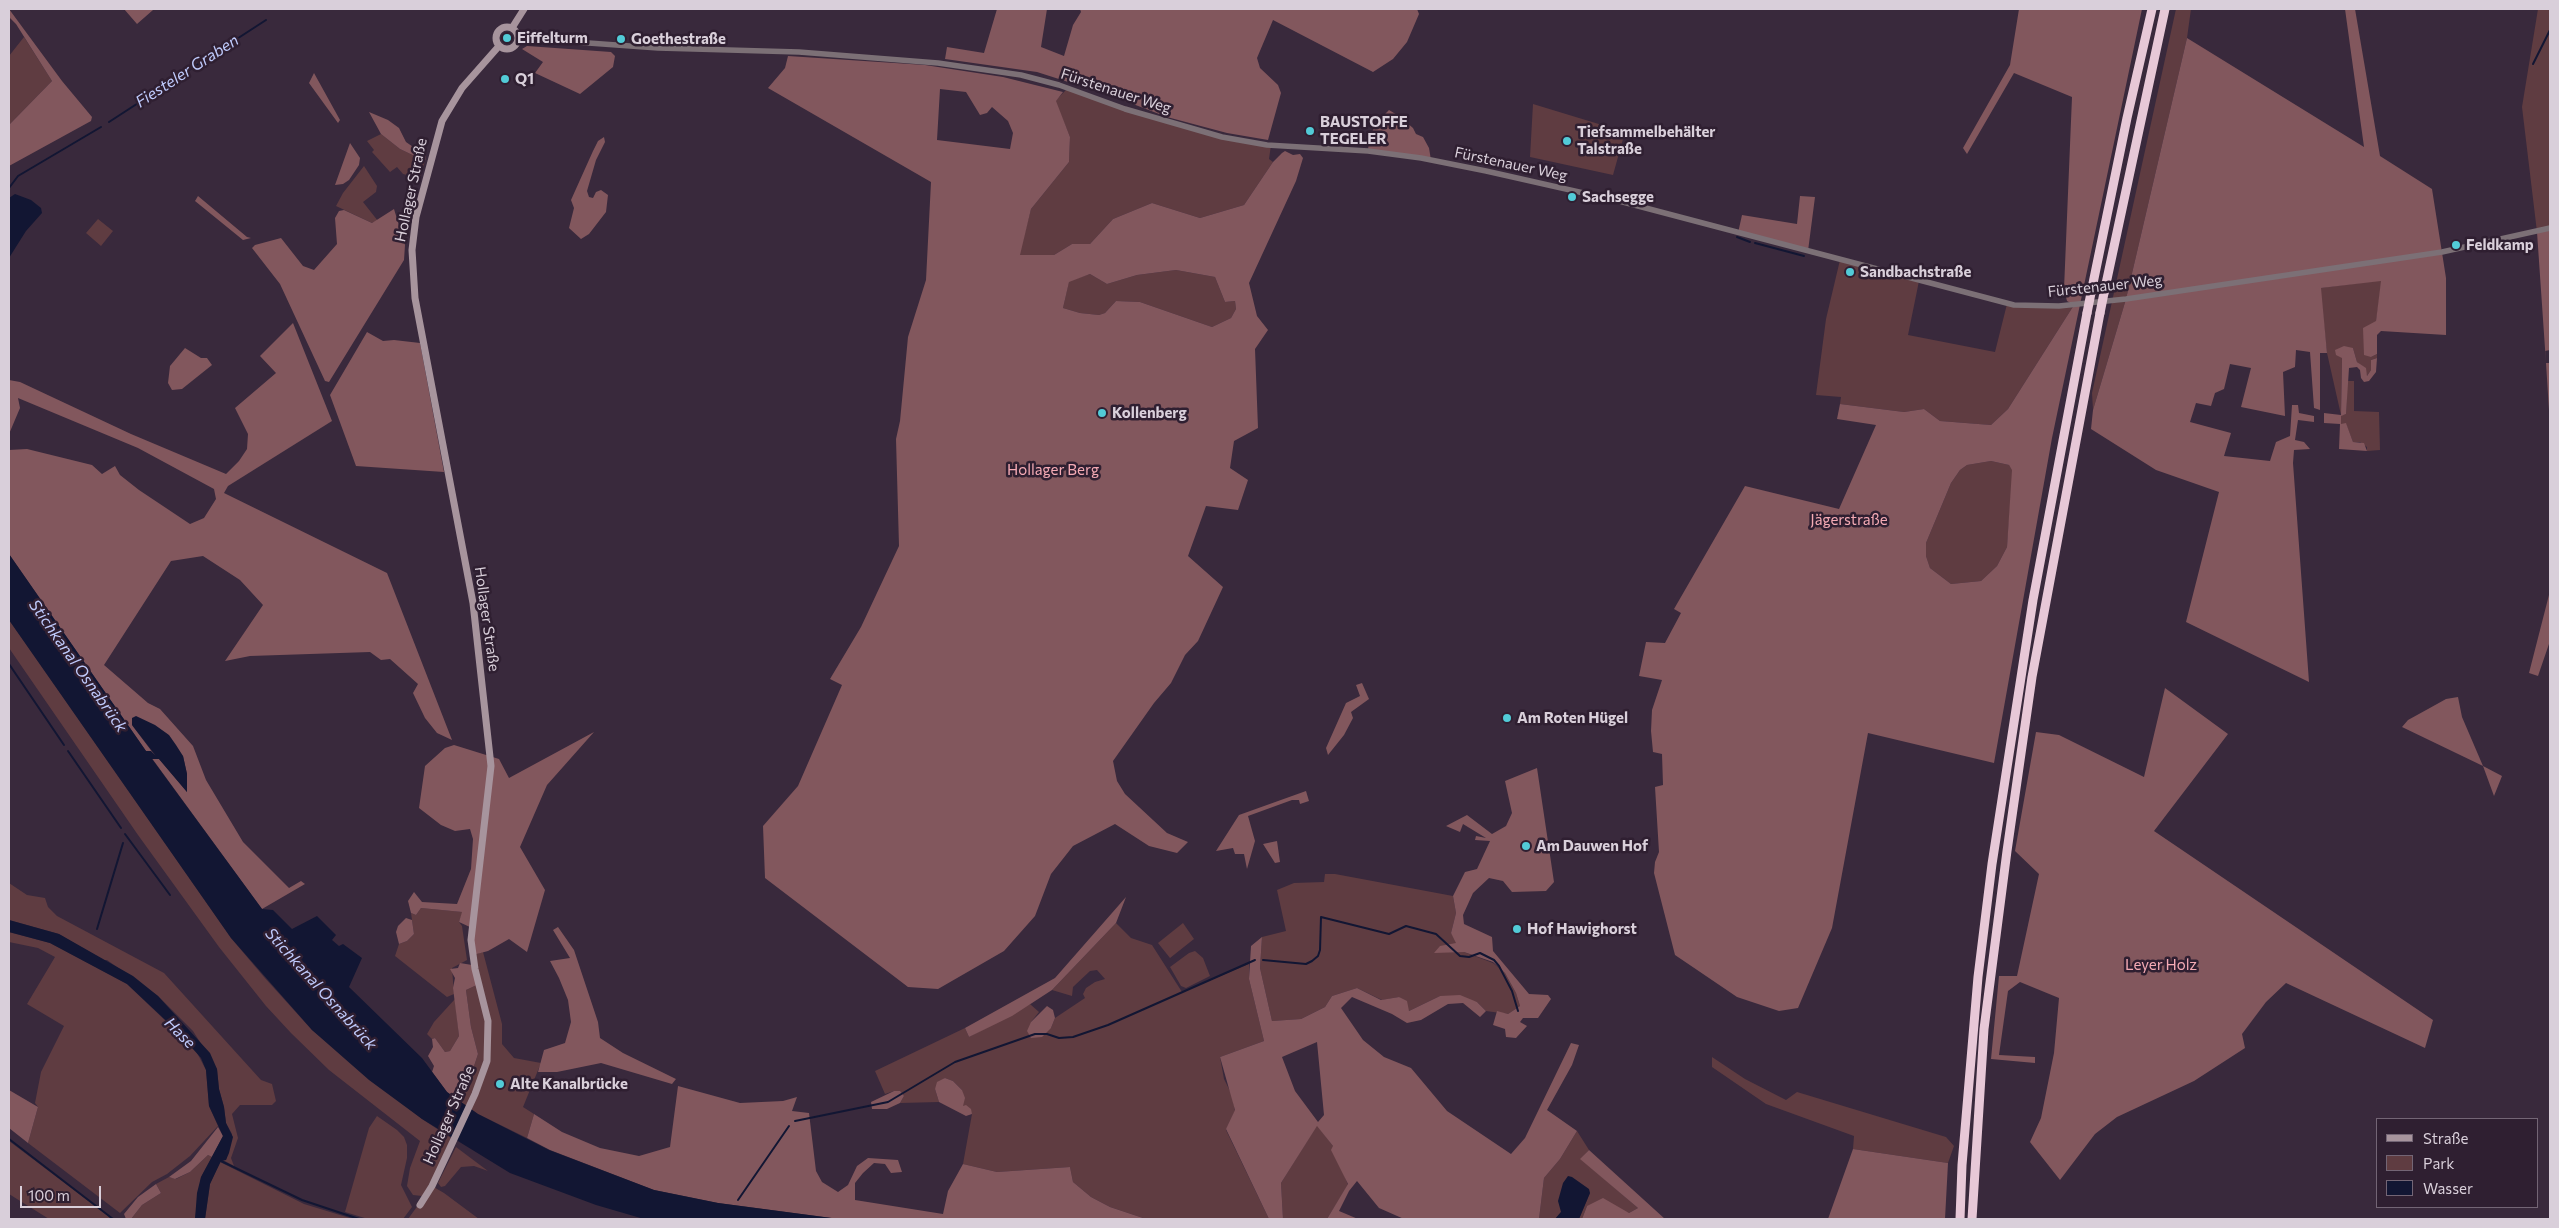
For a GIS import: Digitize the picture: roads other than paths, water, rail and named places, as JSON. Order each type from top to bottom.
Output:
[{"type":"highway","points":[[1960,1219],[1962,1165],[1976,1006],[1992,864],[2033,600],[2091,293],[2127,118],[2152,9]]},
{"type":"highway","points":[[1972,1219],[1984,1028],[2032,677],[2100,313],[2165,9]]},
{"type":"main road","points":[[512,28],[524,9]]},
{"type":"main road","points":[[506,27],[512,28],[517,32],[519,38],[517,44],[512,49],[505,49],[499,46],[496,40],[498,33],[506,27]]},
{"type":"main road","name":"Hollager Straße","points":[[420,1205],[450,1150],[482,1076],[488,1054],[488,1021],[472,955],[472,928],[491,766],[473,604],[418,314],[412,263],[416,217],[442,121],[462,88],[499,46]]},
{"type":"street","name":"Fürstenauer Weg","points":[[519,38],[658,48],[799,52],[938,63],[1021,75],[1059,85],[1126,109],[1222,137],[1267,145],[1368,152],[1431,160],[1619,201],[1985,299],[2014,305],[2059,306],[2126,299],[2442,252],[2550,228]]},
{"type":"water","points":[[15,194],[31,200],[41,208],[42,213],[26,231],[9,258],[9,198]]},
{"type":"water","name":"Stichkanal Osnabrück","points":[[9,554],[146,751],[151,751],[156,756],[132,725],[132,718],[136,716],[155,725],[169,735],[183,756],[187,774],[187,792],[159,759],[152,759],[262,909],[273,910],[292,929],[317,916],[336,935],[332,940],[339,946],[343,944],[362,958],[349,987],[422,1058],[447,1092],[478,1114],[549,1150],[654,1190],[718,1203],[839,1219],[644,1219],[596,1205],[510,1173],[422,1119],[369,1080],[312,1030],[231,938],[9,620]]},
{"type":"water","name":"Hase","points":[[9,920],[59,934],[133,976],[158,996],[210,1053],[217,1069],[226,1123],[233,1137],[226,1160],[221,1161],[210,1184],[205,1219],[195,1219],[197,1193],[201,1177],[223,1136],[209,1106],[206,1070],[201,1058],[176,1030],[127,984],[50,943],[9,932]]},
{"type":"water","points":[[1568,1176],[1589,1189],[1590,1193],[1579,1219],[1555,1219],[1561,1212],[1558,1201],[1563,1183]]},
{"type":"waterway","name":"Fiesteler Graben","points":[[109,122],[266,20]]},
{"type":"waterway","points":[[2533,64],[2550,30]]},
{"type":"waterway","name":"Fiesteler Graben","points":[[9,188],[18,176],[101,127]]},
{"type":"waterway","points":[[1737,237],[1750,242]]},
{"type":"waterway","points":[[1755,243],[1804,256]]},
{"type":"waterway","points":[[9,664],[64,745]]},
{"type":"waterway","points":[[68,751],[121,828]]},
{"type":"waterway","points":[[125,834],[170,895]]},
{"type":"waterway","points":[[97,929],[123,843]]},
{"type":"waterway","points":[[1263,960],[1306,964],[1312,961],[1318,956],[1320,950],[1321,917],[1389,934],[1406,926],[1436,934],[1460,956],[1469,957],[1480,953],[1494,960],[1512,991],[1518,1011]]},
{"type":"waterway","points":[[795,1121],[888,1102],[955,1062],[1035,1034],[1047,1034],[1059,1038],[1073,1037],[1108,1025],[1255,960]]},
{"type":"waterway","points":[[738,1200],[789,1126]]},
{"type":"waterway","points":[[9,1139],[113,1219]]},
{"type":"waterway","points":[[221,1161],[302,1200],[359,1219]]},
{"type":"place","name":"Eiffelturm","points":[[507,38]]},
{"type":"place","name":"Goethestraße","points":[[621,39]]},
{"type":"place","name":"Q1","points":[[505,79]]},
{"type":"place","name":"BAUSTOFFE TEGELER","points":[[1310,131]]},
{"type":"place","name":"Tiefsammelbehälter Talstraße","points":[[1567,141]]},
{"type":"place","name":"Sachsegge","points":[[1572,197]]},
{"type":"place","name":"Feldkamp","points":[[2456,245]]},
{"type":"place","name":"Sandbachstraße","points":[[1850,272]]},
{"type":"place","name":"Kollenberg","points":[[1102,413]]},
{"type":"place","name":"Am Roten Hügel","points":[[1507,718]]},
{"type":"place","name":"Am Dauwen Hof","points":[[1526,846]]},
{"type":"place","name":"Hof Hawighorst","points":[[1517,929]]},
{"type":"place","name":"Alte Kanalbrücke","points":[[500,1084]]},
{"type":"park label","name":"Hollager Berg","points":[[1053,470]]},
{"type":"park label","name":"Jägerstraße","points":[[1849,520]]},
{"type":"park label","name":"Leyer Holz","points":[[2161,965]]}]
